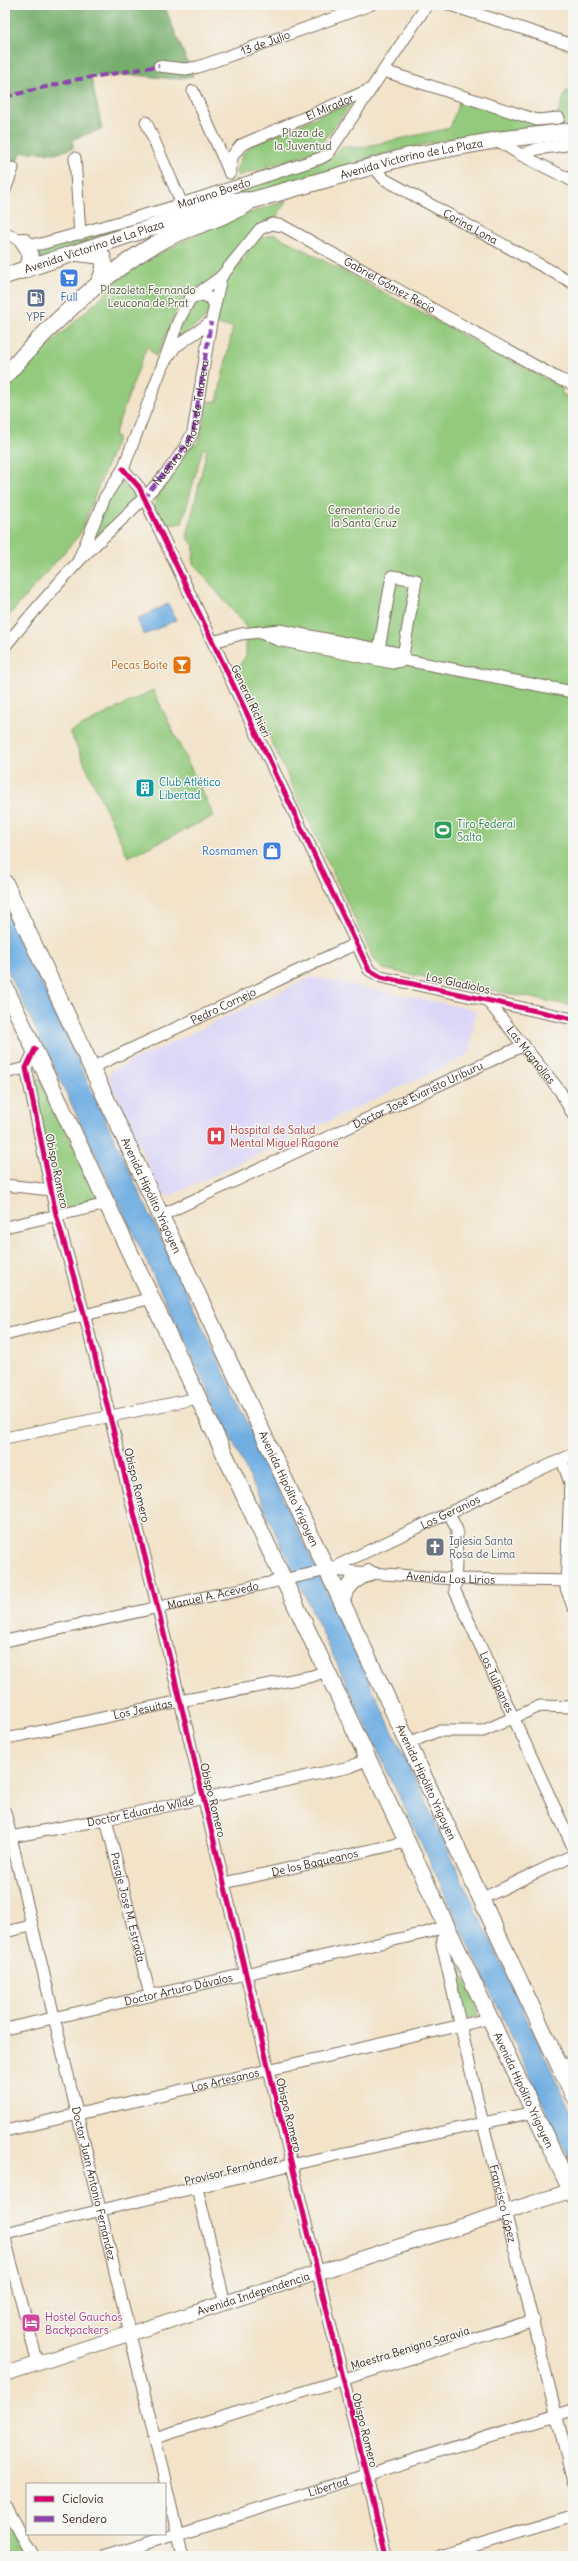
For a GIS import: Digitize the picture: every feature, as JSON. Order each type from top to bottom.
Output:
[{"type":"highway","name":"Avenida Victorino de La Plaza","points":[[5,276],[231,201],[253,200],[372,165],[409,156],[497,140],[573,131]]},
{"type":"highway","name":"Avenida Victorino de La Plaza","points":[[5,376],[26,353],[98,285],[137,256],[180,232],[233,212],[253,200]]},
{"type":"highway","points":[[23,241],[31,256],[30,262],[25,270]]},
{"type":"highway","points":[[75,252],[102,256],[105,262],[104,271],[98,285]]},
{"type":"highway","name":"Avenida Hipólito Yrigoyen","points":[[5,883],[481,1899],[567,2065],[573,2094]]},
{"type":"highway","name":"Avenida Hipólito Yrigoyen","points":[[5,987],[327,1670],[406,1842],[492,2018],[572,2192]]},
{"type":"highway","points":[[342,1601],[344,1592],[348,1587],[359,1577],[369,1573]]},
{"type":"main road","name":"Avenida Independencia","points":[[5,2374],[225,2304],[505,2212],[572,2192]]},
{"type":"street","name":"13 de Julio","points":[[159,66],[185,69],[198,67],[370,5]]},
{"type":"street","points":[[371,89],[427,5]]},
{"type":"street","points":[[450,5],[573,45]]},
{"type":"street","points":[[384,71],[537,120],[559,118]]},
{"type":"street","name":"Mariano Boedo","points":[[5,234],[23,241],[41,244],[182,204],[322,158],[328,154],[371,89]]},
{"type":"street","name":"El Mirador","points":[[229,172],[233,154],[241,145],[371,89]]},
{"type":"street","points":[[193,91],[235,186]]},
{"type":"street","points":[[146,122],[182,204]]},
{"type":"street","points":[[497,140],[521,155],[573,181]]},
{"type":"street","points":[[521,155],[537,149],[573,144]]},
{"type":"street","points":[[75,158],[80,234]]},
{"type":"street","name":"Corina Lona","points":[[372,165],[384,179],[573,283]]},
{"type":"street","points":[[5,190],[13,168]]},
{"type":"street","name":"Gabriel Gómez Recio","points":[[190,299],[221,277],[260,229],[272,224],[283,226],[559,379],[573,384]]},
{"type":"street","name":"Gabriel Gómez Recio","points":[[215,305],[221,277]]},
{"type":"street","points":[[190,299],[196,296],[204,295],[211,298],[215,305]]},
{"type":"street","name":"Nuestra Señora de Talavera","points":[[77,563],[105,497],[123,469],[178,322],[190,299]]},
{"type":"street","name":"Nuestra Señora de Talavera","points":[[6,643],[77,563],[143,498],[187,444],[193,432],[215,305]]},
{"type":"street","name":"Nuestra Señora de Talavera","points":[[162,364],[175,348],[211,322]]},
{"type":"street","name":"General Richieri","points":[[123,469],[139,487],[355,944]]},
{"type":"street","points":[[379,649],[392,576],[416,580],[404,658]]},
{"type":"street","points":[[213,642],[241,634],[263,634],[280,630],[398,653],[404,658],[573,692]]},
{"type":"street","points":[[263,634],[278,640],[393,663],[404,658]]},
{"type":"street","name":"Los Gladiolos","points":[[355,944],[367,967],[374,975],[486,998],[573,1019]]},
{"type":"street","name":"Pedro Cornejo","points":[[91,1068],[355,944]]},
{"type":"street","name":"Las Magnolias","points":[[486,998],[560,1091],[573,1114]]},
{"type":"street","name":"Doctor José Evaristo Uriburu","points":[[160,1216],[524,1045]]},
{"type":"street","points":[[5,1073],[26,1068],[35,1050]]},
{"type":"street","name":"Obispo Romero","points":[[26,1068],[56,1214],[85,1317],[158,1609],[290,2165],[386,2556]]},
{"type":"street","points":[[5,1185],[51,1190]]},
{"type":"street","points":[[5,1227],[56,1214],[107,1204]]},
{"type":"street","points":[[5,1335],[85,1317],[152,1298]]},
{"type":"street","points":[[5,1438],[198,1398]]},
{"type":"street","name":"Los Geranios","points":[[328,1570],[573,1454]]},
{"type":"street","points":[[562,1460],[570,1483],[569,1581],[566,1592],[573,1607]]},
{"type":"street","name":"Los Tulipanes","points":[[448,1513],[457,1530],[454,1579],[455,1591],[573,1847]]},
{"type":"street","name":"Avenida Los Lirios","points":[[328,1570],[454,1579],[569,1581]]},
{"type":"street","name":"Manuel A. Acevedo","points":[[5,1641],[285,1582],[328,1570]]},
{"type":"street","name":"Los Jesuitas","points":[[5,1739],[180,1701],[313,1676],[327,1670]]},
{"type":"street","points":[[408,1743],[438,1731],[483,1731],[540,1706],[573,1707]]},
{"type":"street","name":"Doctor Eduardo Wilde","points":[[8,1838],[106,1820],[350,1767],[367,1759]]},
{"type":"street","name":"Doctor Juan Antonio Fernández","points":[[5,1812],[8,1838],[32,1926],[166,2483]]},
{"type":"street","name":"Pasaje José M. Estrada","points":[[106,1820],[150,1995]]},
{"type":"street","name":"De los Baqueanos","points":[[224,1884],[406,1842]]},
{"type":"street","points":[[481,1899],[573,1855]]},
{"type":"street","points":[[5,1932],[32,1926]]},
{"type":"street","name":"Doctor Arturo Dávalos","points":[[5,2029],[429,1932],[446,1926]]},
{"type":"street","name":"Francisco López","points":[[446,1926],[442,1944],[463,2026],[483,2124],[534,2320],[573,2481]]},
{"type":"street","name":"Los Artesanos","points":[[5,2131],[463,2026],[492,2018]]},
{"type":"street","name":"Provisor Fernández","points":[[5,2233],[290,2165],[534,2112]]},
{"type":"street","points":[[197,2188],[225,2304]]},
{"type":"street","points":[[5,2239],[38,2364]]},
{"type":"street","name":"Maestra Benigna Saravia","points":[[155,2438],[534,2320]]},
{"type":"street","name":"Libertad","points":[[107,2556],[573,2410]]},
{"type":"street","name":"Doctor Juan Antonio Fernández","points":[[166,2484],[183,2556]]},
{"type":"street","points":[[5,2507],[32,2556]]},
{"type":"street","points":[[439,2556],[573,2516]]},
{"type":"shaded area","name":"Hospital de Salud Mental Miguel Ragone","points":[[312,977],[476,1010],[470,1052],[466,1056],[170,1196],[161,1193],[109,1079],[111,1071]]},
{"type":"green space","points":[[5,5],[164,5],[193,76],[174,79],[135,75],[91,77],[102,129],[73,139],[73,148],[58,153],[22,152],[16,163],[5,159]]},
{"type":"green space","points":[[566,91],[573,93],[573,123],[446,140],[402,149],[36,260],[35,249],[68,243],[163,214],[330,158],[342,146],[358,148],[450,128],[460,99],[556,119]]},
{"type":"green space","name":"Plaza de la Juventud","points":[[348,103],[350,106],[317,149],[309,154],[238,176],[235,173],[243,153],[253,145]]},
{"type":"green space","name":"Plazoleta Fernando Leucona de Prat","points":[[286,201],[276,219],[268,220],[256,227],[220,273],[180,302],[156,357],[147,346],[114,435],[118,437],[80,534],[5,620],[5,393],[40,353],[106,293],[104,290],[126,274],[169,248],[191,237],[236,218]]},
{"type":"green space","name":"Cementerio de la Santa Cruz","points":[[274,234],[562,388],[562,395],[573,396],[573,1006],[383,969],[374,960],[237,668],[246,656],[246,627],[193,563],[194,546],[187,537],[207,449],[203,448],[182,523],[164,526],[154,505],[157,488],[188,446],[198,444],[208,401],[217,402],[233,327],[213,324],[227,273],[246,258],[250,241]]},
{"type":"green space","points":[[199,298],[211,302],[211,314],[175,341],[191,302]]},
{"type":"green space","points":[[124,480],[130,483],[137,494],[137,499],[98,536],[92,538],[107,497],[117,484]]},
{"type":"green space","points":[[153,690],[214,816],[128,857],[70,732]]},
{"type":"green space","points":[[36,1079],[40,1079],[98,1195],[93,1201],[59,1210],[33,1083]]},
{"type":"green space","points":[[447,1936],[480,2016],[464,2019],[445,1947]]},
{"type":"green space","points":[[5,2513],[28,2556],[10,2556],[5,2549]]},
{"type":"water","points":[[168,604],[176,620],[144,635],[137,619]]},
{"type":"water","points":[[5,906],[573,2116],[573,2167],[231,1438],[5,965]]},
{"type":"marked path","points":[[5,97],[74,80],[159,66]]},
{"type":"marked path","points":[[143,499],[187,444],[193,432],[211,322]]},
{"type":"cycle path","points":[[123,469],[139,487],[369,970],[381,977],[573,1019]]},
{"type":"cycle path","points":[[35,1049],[26,1068],[56,1214],[85,1317],[158,1609],[386,2556]]},
{"type":"place","name":"Full","points":[[69,278]]},
{"type":"place","name":"YPF","points":[[36,298]]},
{"type":"place","name":"Pecas Boite","points":[[182,665]]},
{"type":"place","name":"Club Atlético Libertad","points":[[145,788]]},
{"type":"place","name":"Tiro Federal Salta","points":[[443,830]]},
{"type":"place","name":"Rosmamen","points":[[272,851]]},
{"type":"place","name":"Hospital de Salud Mental Miguel Ragone","points":[[216,1136]]},
{"type":"place","name":"Iglesia Santa Rosa de Lima","points":[[435,1547]]},
{"type":"place","name":"Hostel Gauchos Backpackers","points":[[31,2323]]}]
